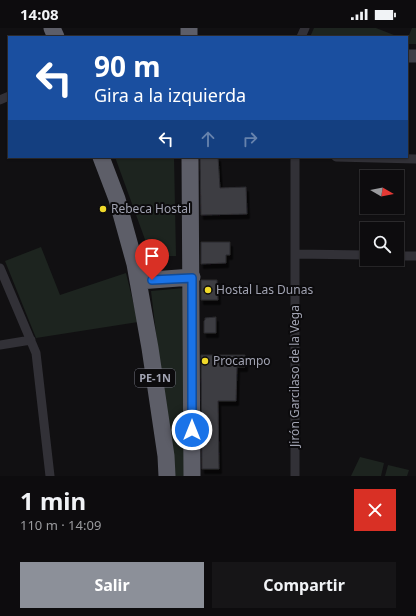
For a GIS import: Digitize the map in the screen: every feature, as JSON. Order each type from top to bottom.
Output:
[{"type":"highway","name":"PE-1N","points":[[101,158],[117,199],[139,281],[166,456],[167,476]]},
{"type":"highway","name":"PE-1N","points":[[190,158],[192,278],[192,476]]},
{"type":"highway","points":[[139,281],[192,278]]},
{"type":"street","name":"Jirón Garcilaso de la Vega","points":[[295,158],[296,476]]},
{"type":"street","points":[[376,158],[416,159]]},
{"type":"street","points":[[295,254],[360,255]]},
{"type":"street","points":[[404,256],[416,256]]},
{"type":"street","points":[[0,268],[36,353],[50,476]]},
{"type":"street","points":[[0,345],[30,340]]},
{"type":"shaded area","points":[[314,28],[376,28],[396,36],[310,36]]},
{"type":"shaded area","points":[[412,28],[416,28],[416,44],[408,44],[408,38]]},
{"type":"shaded area","points":[[115,158],[174,158],[176,256],[151,256]]},
{"type":"shaded area","points":[[41,247],[60,295],[126,273],[138,322],[36,338],[5,261]]},
{"type":"shaded area","points":[[184,288],[186,476],[173,476],[151,291]]},
{"type":"shaded area","points":[[360,457],[384,463],[381,476],[351,476]]},
{"type":"shaded area","points":[[388,465],[409,470],[407,476],[385,476]]},
{"type":"building","points":[[200,158],[218,158],[220,188],[246,187],[247,214],[201,215]]},
{"type":"building","points":[[201,242],[230,242],[230,255],[226,255],[226,263],[201,264]]},
{"type":"building","name":"Hostal Las Dunas","points":[[201,280],[217,280],[218,300],[201,300]]},
{"type":"building","points":[[216,317],[216,333],[204,333],[205,318]]},
{"type":"building","points":[[201,355],[245,355],[245,367],[237,367],[236,401],[218,401],[219,469],[202,469]]},
{"type":"place","name":"Rebeca Hostal","points":[[103,209]]},
{"type":"place","name":"Hostal Las Dunas","points":[[208,290]]},
{"type":"place","name":"Procampo","points":[[205,361]]},
{"type":"route","points":[[152,280],[192,278],[192,430]]}]
